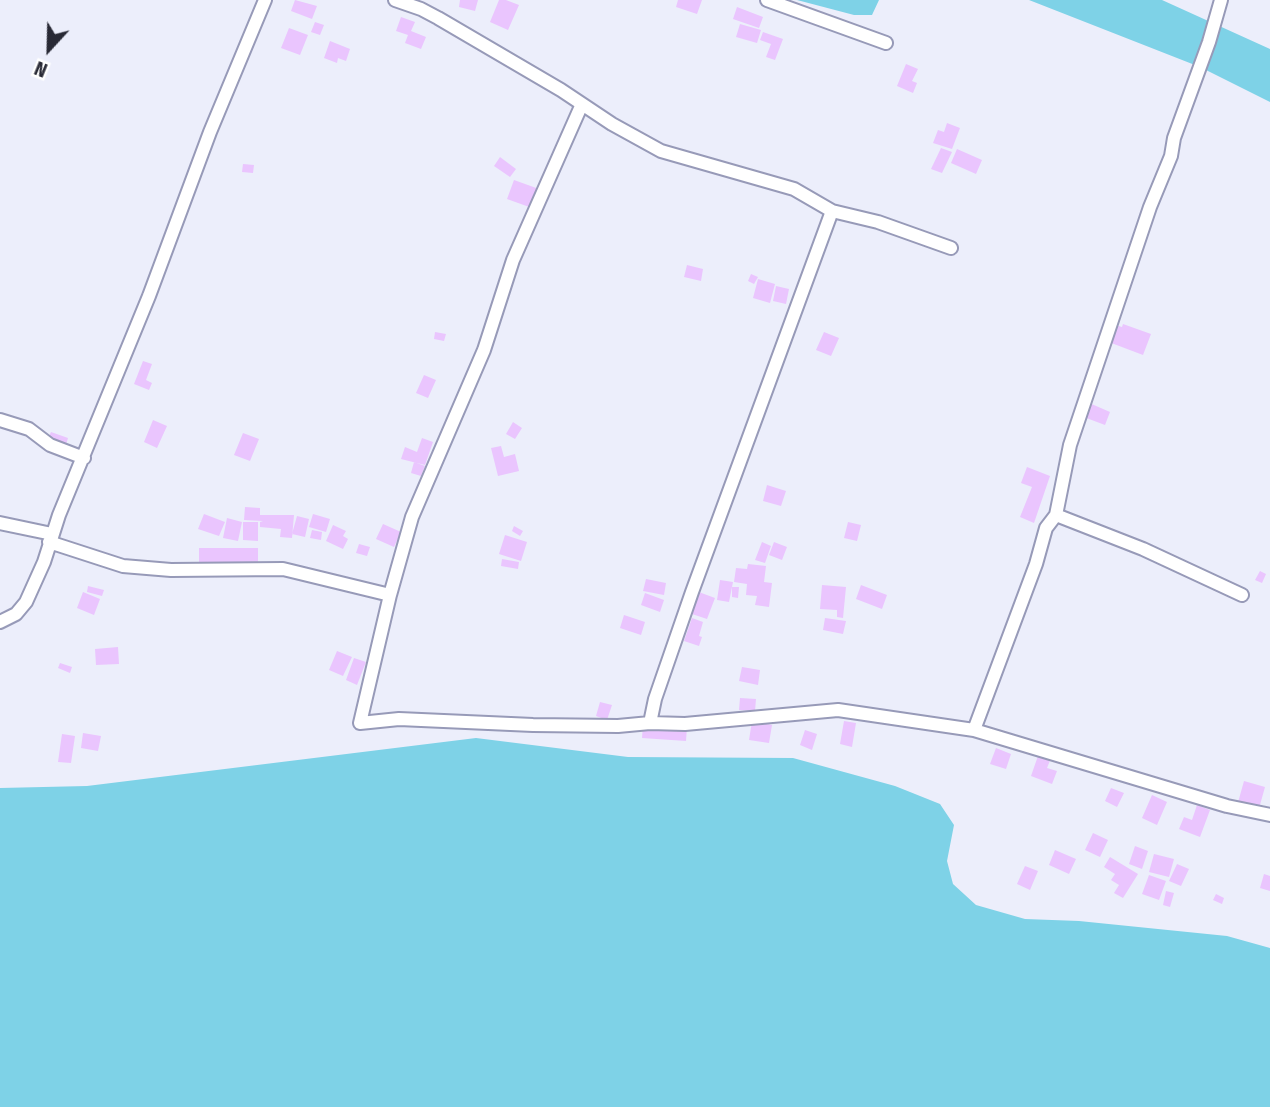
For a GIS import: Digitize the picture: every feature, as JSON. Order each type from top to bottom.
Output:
[{"type":"street","points":[[0,622],[16,614],[26,602],[44,562],[51,538],[149,296],[210,132],[265,0]]},
{"type":"street","points":[[395,0],[438,18],[661,151],[794,188],[832,211],[878,222],[951,248]]},
{"type":"street","points":[[767,0],[886,43]]},
{"type":"street","points":[[974,730],[1036,564],[1046,528],[1056,515],[1070,445],[1150,207],[1171,156],[1174,138],[1209,42],[1221,0]]},
{"type":"street","points":[[582,104],[513,260],[484,350],[412,517],[390,595],[360,723],[400,719],[618,726],[685,724],[838,710],[974,730],[1227,806],[1270,815]]},
{"type":"street","points":[[650,723],[655,699],[692,592],[832,211]]},
{"type":"street","points":[[0,420],[29,429],[50,445],[84,458]]},
{"type":"street","points":[[1056,515],[1143,549],[1242,595]]},
{"type":"street","points":[[0,523],[51,538],[123,566],[171,570],[283,569],[390,595]]},
{"type":"water","points":[[797,0],[879,0],[872,15],[854,15]]},
{"type":"water","points":[[1029,0],[1162,0],[1270,49],[1270,102],[1200,67]]},
{"type":"water","points":[[476,738],[628,757],[793,758],[895,786],[940,804],[954,825],[947,861],[953,884],[976,905],[1025,919],[1079,921],[1227,936],[1270,948],[1270,1107],[0,1107],[0,788],[87,786]]},
{"type":"building","points":[[295,0],[317,6],[312,19],[291,11]]},
{"type":"building","points":[[460,0],[478,0],[475,11],[459,7]]},
{"type":"building","points":[[499,0],[519,5],[508,30],[490,22]]},
{"type":"building","points":[[678,0],[702,0],[697,14],[676,7]]},
{"type":"building","points":[[737,7],[763,17],[759,28],[733,19]]},
{"type":"building","points":[[401,17],[415,22],[411,31],[426,37],[421,49],[405,43],[408,35],[396,31]]},
{"type":"building","points":[[315,22],[324,25],[320,35],[311,32]]},
{"type":"building","points":[[740,24],[761,30],[757,43],[736,37]]},
{"type":"building","points":[[289,28],[308,35],[300,55],[281,48]]},
{"type":"building","points":[[763,32],[783,39],[775,60],[766,57],[771,44],[760,40]]},
{"type":"building","points":[[330,41],[350,49],[346,61],[338,58],[337,63],[324,58]]},
{"type":"building","points":[[906,64],[918,69],[912,81],[917,83],[913,93],[897,86]]},
{"type":"building","points":[[947,123],[960,128],[952,149],[933,143],[938,130],[944,132]]},
{"type":"building","points":[[941,148],[952,152],[942,173],[931,169]]},
{"type":"building","points":[[957,149],[982,160],[976,174],[951,163]]},
{"type":"building","points":[[500,157],[516,169],[510,177],[494,166]]},
{"type":"building","points":[[243,164],[254,165],[253,173],[242,172]]},
{"type":"building","points":[[514,180],[539,189],[532,208],[507,199]]},
{"type":"building","points":[[687,265],[703,269],[701,281],[684,277]]},
{"type":"building","points":[[751,274],[758,277],[754,284],[748,281]]},
{"type":"building","points":[[758,279],[775,284],[770,303],[753,298]]},
{"type":"building","points":[[776,286],[789,289],[786,304],[773,301]]},
{"type":"building","points":[[1112,324],[1122,327],[1123,324],[1151,334],[1143,355],[1106,341]]},
{"type":"building","points":[[435,332],[446,334],[444,341],[434,339]]},
{"type":"building","points":[[824,332],[839,338],[831,356],[816,350]]},
{"type":"building","points":[[143,361],[152,364],[146,380],[152,383],[149,390],[134,384]]},
{"type":"building","points":[[424,375],[436,380],[428,398],[416,393]]},
{"type":"building","points":[[1087,402],[1110,412],[1105,425],[1081,416]]},
{"type":"building","points":[[153,420],[167,426],[157,448],[144,442]]},
{"type":"building","points":[[513,422],[522,428],[515,439],[506,434]]},
{"type":"building","points":[[51,432],[68,438],[65,448],[47,441]]},
{"type":"building","points":[[243,433],[259,439],[250,461],[234,455]]},
{"type":"building","points":[[422,438],[433,442],[425,465],[401,459],[405,447],[417,452]]},
{"type":"building","points":[[501,446],[504,457],[515,454],[519,471],[498,476],[491,448]]},
{"type":"building","points":[[414,462],[425,466],[421,476],[411,473]]},
{"type":"building","points":[[1027,467],[1050,476],[1034,523],[1020,517],[1032,487],[1021,483]]},
{"type":"building","points":[[767,485],[786,491],[781,506],[763,501]]},
{"type":"building","points":[[245,507],[260,508],[260,515],[294,515],[292,538],[280,537],[281,529],[260,527],[260,522],[263,521],[244,520]]},
{"type":"building","points":[[204,514],[225,522],[219,536],[198,529]]},
{"type":"building","points":[[313,514],[330,519],[326,532],[309,527]]},
{"type":"building","points":[[297,516],[309,519],[305,537],[292,534]]},
{"type":"building","points":[[227,518],[242,522],[238,541],[223,538]]},
{"type":"building","points":[[243,522],[258,522],[258,541],[243,540]]},
{"type":"building","points":[[848,522],[861,525],[857,541],[844,538]]},
{"type":"building","points":[[383,524],[401,532],[394,547],[376,539]]},
{"type":"building","points":[[333,525],[346,531],[343,536],[348,539],[343,549],[326,541]]},
{"type":"building","points":[[514,526],[523,531],[520,536],[512,531]]},
{"type":"building","points":[[312,530],[322,532],[321,540],[310,538]]},
{"type":"building","points":[[505,535],[527,542],[521,561],[499,554]]},
{"type":"building","points":[[762,542],[771,546],[765,563],[755,560]]},
{"type":"building","points":[[774,542],[787,547],[782,560],[769,555]]},
{"type":"building","points":[[359,544],[370,547],[367,556],[356,553]]},
{"type":"building","points":[[199,548],[258,548],[258,564],[199,563]]},
{"type":"building","points":[[502,559],[519,562],[518,569],[501,566]]},
{"type":"building","points":[[748,564],[766,566],[764,582],[772,583],[769,607],[755,605],[757,596],[746,595],[747,584],[734,582],[736,568],[747,569]]},
{"type":"building","points":[[1260,571],[1266,574],[1262,583],[1255,580]]},
{"type":"building","points":[[646,579],[666,583],[664,595],[643,591]]},
{"type":"building","points":[[720,580],[733,582],[729,602],[717,600]]},
{"type":"building","points":[[822,585],[846,587],[843,618],[837,617],[837,610],[820,609]]},
{"type":"building","points":[[861,585],[887,595],[882,609],[856,599]]},
{"type":"building","points":[[88,586],[104,590],[102,596],[87,592]]},
{"type":"building","points":[[732,587],[739,587],[738,598],[732,597]]},
{"type":"building","points":[[696,591],[715,598],[707,619],[689,613]]},
{"type":"building","points":[[83,592],[100,599],[94,615],[77,608]]},
{"type":"building","points":[[645,593],[664,600],[660,612],[641,605]]},
{"type":"building","points":[[624,615],[645,622],[641,635],[620,628]]},
{"type":"building","points":[[692,618],[703,622],[699,646],[684,641]]},
{"type":"building","points":[[825,618],[846,621],[843,634],[823,630]]},
{"type":"building","points":[[118,647],[119,664],[96,665],[95,649]]},
{"type":"building","points":[[337,651],[352,657],[343,676],[329,670]]},
{"type":"building","points":[[354,658],[366,662],[357,685],[346,680]]},
{"type":"building","points":[[60,663],[72,667],[70,673],[58,668]]},
{"type":"building","points":[[742,667],[760,670],[758,685],[739,681]]},
{"type":"building","points":[[740,698],[756,699],[755,711],[739,710]]},
{"type":"building","points":[[600,702],[612,705],[607,720],[596,716]]},
{"type":"building","points":[[752,721],[772,725],[769,743],[749,740]]},
{"type":"building","points":[[844,721],[856,723],[852,747],[840,744]]},
{"type":"building","points":[[643,724],[687,727],[686,741],[642,738]]},
{"type":"building","points":[[805,730],[817,734],[812,750],[800,745]]},
{"type":"building","points":[[83,733],[101,736],[98,751],[81,748]]},
{"type":"building","points":[[62,734],[75,736],[71,763],[58,762]]},
{"type":"building","points":[[996,748],[1011,754],[1006,769],[990,764]]},
{"type":"building","points":[[1039,753],[1051,758],[1047,768],[1057,771],[1052,784],[1031,776]]},
{"type":"building","points":[[1244,781],[1265,787],[1258,812],[1237,806]]},
{"type":"building","points":[[1111,788],[1124,793],[1117,807],[1105,801]]},
{"type":"building","points":[[1152,795],[1167,802],[1157,825],[1142,818]]},
{"type":"building","points":[[1197,805],[1210,810],[1200,837],[1179,829],[1184,817],[1192,820]]},
{"type":"building","points":[[1093,833],[1108,840],[1100,857],[1085,850]]},
{"type":"building","points":[[1135,846],[1148,851],[1142,869],[1129,864]]},
{"type":"building","points":[[1055,850],[1076,859],[1069,874],[1049,865]]},
{"type":"building","points":[[1154,854],[1174,859],[1169,877],[1149,872]]},
{"type":"building","points":[[1110,857],[1138,874],[1123,898],[1114,893],[1119,885],[1111,880],[1115,874],[1104,867]]},
{"type":"building","points":[[1177,864],[1189,869],[1181,886],[1169,881]]},
{"type":"building","points":[[1025,866],[1038,871],[1030,890],[1017,884]]},
{"type":"building","points":[[1264,874],[1270,876],[1270,891],[1260,888]]},
{"type":"building","points":[[1149,875],[1166,881],[1159,900],[1142,894]]},
{"type":"building","points":[[1166,891],[1174,893],[1170,907],[1163,905]]},
{"type":"building","points":[[1216,894],[1224,898],[1222,904],[1213,900]]}]
